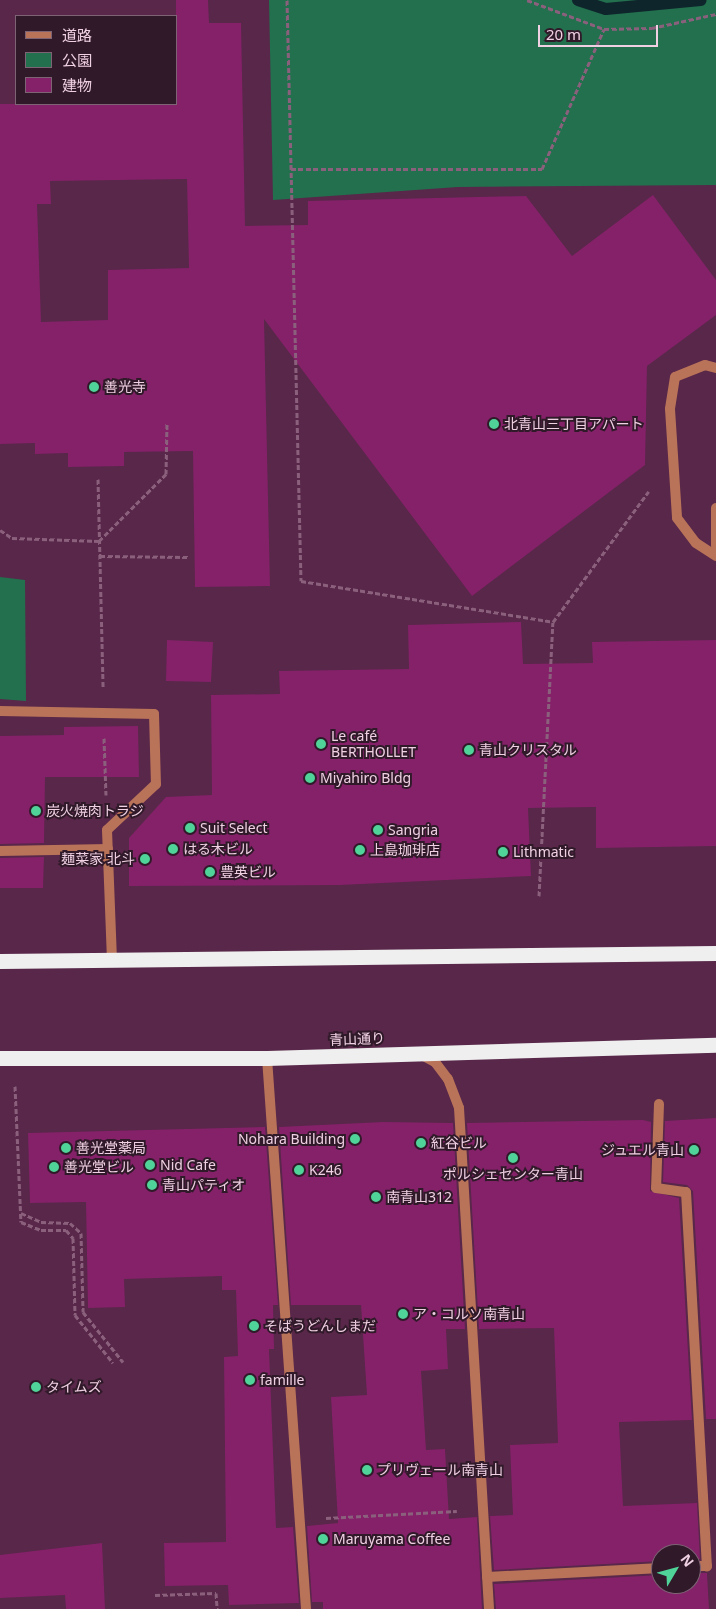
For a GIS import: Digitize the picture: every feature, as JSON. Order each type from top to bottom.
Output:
[{"type":"highway","points":[[0,961],[716,953]]},
{"type":"highway","name":"青山通り","points":[[7,1058],[267,1058],[716,1045]]},
{"type":"street","points":[[716,368],[706,365],[675,377],[670,409],[677,518],[696,544],[716,556]]},
{"type":"street","points":[[716,508],[716,546]]},
{"type":"street","points":[[0,711],[154,714],[156,784],[107,830],[112,960]]},
{"type":"street","points":[[0,851],[108,849]]},
{"type":"street","points":[[416,1053],[435,1062],[448,1079],[459,1108],[489,1609]]},
{"type":"street","points":[[267,1058],[306,1609]]},
{"type":"street","points":[[659,1104],[656,1188],[686,1192],[707,1566],[701,1566]]},
{"type":"street","points":[[487,1577],[651,1569]]},
{"type":"path","points":[[287,0],[301,581],[554,622]]},
{"type":"path","points":[[527,0],[604,29],[652,28],[716,14]]},
{"type":"path","points":[[291,169],[542,169],[604,29]]},
{"type":"path","points":[[0,530],[12,538],[99,542],[166,474],[167,423]]},
{"type":"path","points":[[539,896],[554,622],[672,458]]},
{"type":"path","points":[[98,478],[107,830]]},
{"type":"path","points":[[100,556],[188,557]]},
{"type":"path","points":[[7,1058],[21,1222],[41,1230],[66,1230],[73,1238],[75,1315],[113,1362]]},
{"type":"path","points":[[21,1212],[41,1222],[70,1223],[81,1233],[83,1312],[123,1362]]},
{"type":"path","points":[[300,1520],[482,1510]]},
{"type":"path","points":[[155,1595],[216,1594],[217,1609]]},
{"type":"green space","points":[[269,0],[716,0],[716,185],[458,187],[273,200]]},
{"type":"green space","points":[[0,577],[25,580],[26,701],[0,699]]},
{"type":"building","points":[[176,0],[208,0],[209,23],[241,23],[245,226],[308,225],[308,201],[526,196],[572,256],[653,195],[716,280],[716,315],[647,366],[645,465],[472,596],[264,319],[270,586],[195,587],[193,451],[124,452],[124,466],[68,467],[68,453],[35,454],[35,443],[0,444],[0,104],[178,105],[178,15],[176,15]],"holes":[[[187,179],[189,268],[108,270],[108,320],[41,322],[37,204],[51,204],[50,181]]]},
{"type":"building","points":[[521,622],[523,664],[593,663],[592,642],[716,640],[716,846],[596,848],[596,807],[528,808],[531,876],[340,885],[129,886],[129,838],[166,797],[212,795],[211,695],[280,694],[279,671],[409,669],[408,625]]},
{"type":"building","points":[[167,640],[213,642],[211,682],[166,681]]},
{"type":"building","points":[[138,726],[139,777],[45,777],[44,843],[0,844],[0,736],[64,735],[64,727]]},
{"type":"building","points":[[44,857],[43,888],[0,888],[0,858]]},
{"type":"building","points":[[716,1118],[716,1419],[706,1419],[693,1191],[687,1185],[663,1182],[665,1121]]},
{"type":"building","points":[[643,1120],[651,1122],[650,1191],[679,1198],[692,1420],[619,1422],[623,1506],[697,1503],[699,1544],[651,1544],[651,1562],[494,1570],[490,1516],[513,1515],[510,1445],[558,1443],[554,1328],[479,1329],[467,1123]]},
{"type":"building","points":[[383,1122],[453,1123],[465,1329],[446,1329],[448,1369],[421,1371],[426,1450],[445,1449],[449,1519],[477,1517],[482,1609],[323,1609],[323,1602],[312,1602],[307,1526],[338,1523],[331,1397],[367,1395],[361,1305],[291,1305],[279,1127]]},
{"type":"building","points":[[265,1127],[278,1305],[273,1305],[274,1349],[269,1349],[276,1528],[293,1527],[299,1603],[229,1605],[228,1585],[165,1586],[164,1543],[226,1542],[224,1357],[238,1356],[236,1290],[222,1290],[222,1276],[124,1279],[125,1307],[88,1308],[86,1202],[30,1203],[28,1133]]},
{"type":"building","points":[[102,1543],[105,1609],[66,1609],[65,1595],[0,1598],[0,1555]]},
{"type":"building","points":[[701,1573],[707,1573],[709,1609],[496,1609],[494,1584],[651,1576],[651,1594],[701,1594]]},
{"type":"waterway","points":[[578,0],[606,9],[701,0]]},
{"type":"place","name":"善光寺","points":[[94,387]]},
{"type":"place","name":"北青山三丁目アパート","points":[[494,424]]},
{"type":"place","name":"Le café BERTHOLLET","points":[[321,744]]},
{"type":"place","name":"青山クリスタル","points":[[469,750]]},
{"type":"place","name":"Miyahiro Bldg","points":[[310,778]]},
{"type":"place","name":"炭火焼肉トラジ","points":[[36,811]]},
{"type":"place","name":"Suit Select","points":[[190,828]]},
{"type":"place","name":"Sangria","points":[[378,830]]},
{"type":"place","name":"はる木ビル","points":[[173,849]]},
{"type":"place","name":"上島珈琲店","points":[[360,850]]},
{"type":"place","name":"Lithmatic","points":[[503,852]]},
{"type":"place","name":"麺菜家 北斗","points":[[145,859]]},
{"type":"place","name":"豊英ビル","points":[[210,872]]},
{"type":"place","name":"Nohara Building","points":[[355,1139]]},
{"type":"place","name":"紅谷ビル","points":[[421,1143]]},
{"type":"place","name":"善光堂薬局","points":[[66,1148]]},
{"type":"place","name":"ジュエル青山","points":[[694,1150]]},
{"type":"place","name":"ポルシェセンター青山","points":[[513,1158]]},
{"type":"place","name":"Nid Cafe","points":[[150,1165]]},
{"type":"place","name":"善光堂ビル","points":[[54,1167]]},
{"type":"place","name":"K246","points":[[299,1170]]},
{"type":"place","name":"青山パティオ","points":[[152,1185]]},
{"type":"place","name":"南青山312","points":[[376,1197]]},
{"type":"place","name":"ア・コルソ南青山","points":[[403,1314]]},
{"type":"place","name":"そばうどんしまだ","points":[[254,1326]]},
{"type":"place","name":"famille","points":[[250,1380]]},
{"type":"place","name":"タイムズ","points":[[36,1387]]},
{"type":"place","name":"プリヴェール南青山","points":[[367,1470]]},
{"type":"place","name":"Maruyama Coffee","points":[[323,1539]]}]
